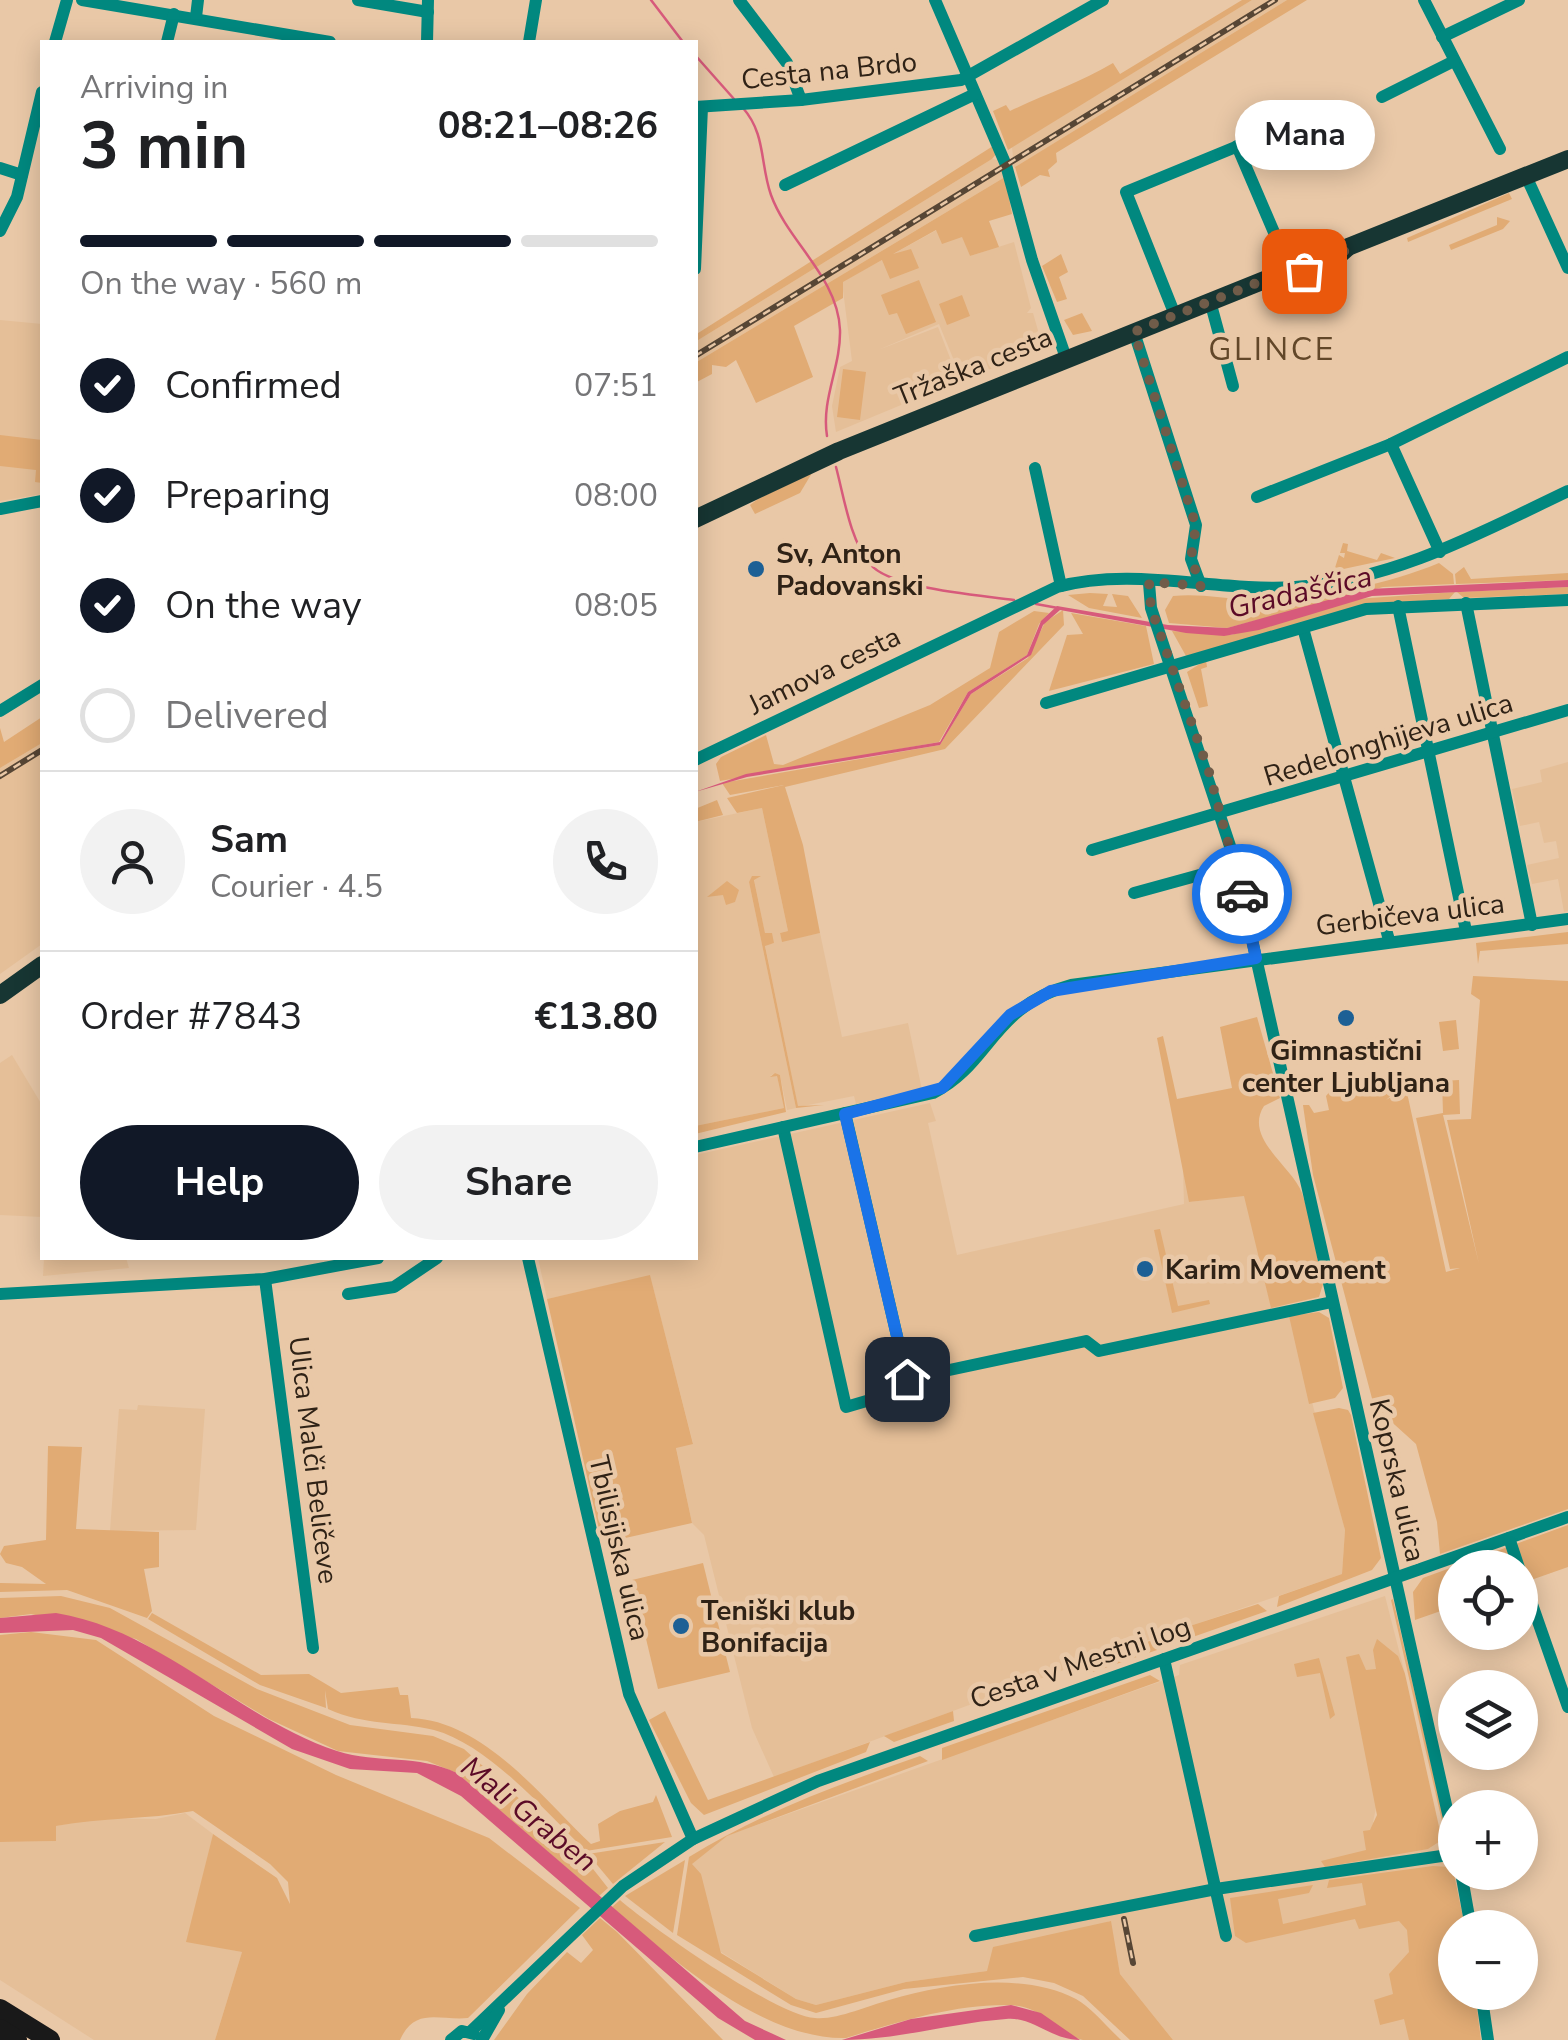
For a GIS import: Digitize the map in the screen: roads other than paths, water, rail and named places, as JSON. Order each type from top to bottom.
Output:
[{"type":"highway","points":[[0,2009],[50,2040]]},
{"type":"highway","points":[[0,2030],[17,2040]]},
{"type":"main road","name":"Tržaška cesta","points":[[698,519],[839,451],[1282,270],[1304,271],[1340,256],[1348,247],[1568,159]]},
{"type":"main road","points":[[0,995],[40,966]]},
{"type":"street","points":[[57,40],[67,0]]},
{"type":"street","points":[[82,0],[196,17],[291,38]]},
{"type":"street","points":[[196,17],[198,0]]},
{"type":"street","points":[[358,0],[428,6],[426,40]]},
{"type":"street","points":[[529,40],[536,0]]},
{"type":"street","points":[[739,0],[787,63],[801,100]]},
{"type":"street","points":[[924,0],[935,0],[1006,165],[1032,260],[1066,358]]},
{"type":"street","points":[[968,77],[1082,5],[1103,0]]},
{"type":"street","points":[[1424,0],[1500,148]]},
{"type":"street","points":[[1442,37],[1519,0]]},
{"type":"street","points":[[168,40],[174,14]]},
{"type":"street","points":[[1382,97],[1454,61]]},
{"type":"street","name":"Cesta na Brdo","points":[[699,107],[801,100],[968,77]]},
{"type":"street","points":[[785,186],[976,94]]},
{"type":"street","points":[[0,231],[17,197],[40,100]]},
{"type":"street","points":[[698,148],[699,107]]},
{"type":"street","points":[[1175,315],[1126,192],[1260,137]]},
{"type":"street","points":[[1236,146],[1282,270]]},
{"type":"street","points":[[0,168],[22,175]]},
{"type":"street","points":[[1526,176],[1568,268]]},
{"type":"street","points":[[1210,301],[1232,386]]},
{"type":"street","points":[[1134,332],[1196,526],[1191,558],[1201,586]]},
{"type":"street","points":[[1257,498],[1390,444],[1568,357]]},
{"type":"street","points":[[1390,444],[1440,552]]},
{"type":"street","points":[[1035,468],[1061,586]]},
{"type":"street","name":"Jamova cesta","points":[[698,759],[1061,586],[1086,581],[1201,586],[1328,582],[1394,568],[1440,552],[1568,491]]},
{"type":"street","points":[[0,509],[40,501]]},
{"type":"street","name":"Koprska ulica","points":[[1149,582],[1151,608],[1236,865],[1443,1790]]},
{"type":"street","points":[[1046,703],[1352,612],[1398,606],[1568,600]]},
{"type":"street","points":[[1466,604],[1532,925]]},
{"type":"street","points":[[1398,606],[1466,931]]},
{"type":"street","points":[[1303,628],[1389,940]]},
{"type":"street","points":[[0,711],[40,686]]},
{"type":"street","name":"Redelonghijeva ulica","points":[[1222,814],[1568,710]]},
{"type":"street","points":[[1092,850],[1222,814]]},
{"type":"street","points":[[1134,893],[1236,865]]},
{"type":"street","name":"Gerbičeva ulica","points":[[845,1114],[942,1088],[1010,1015],[1036,997],[1080,983],[1568,919]]},
{"type":"street","points":[[698,1146],[783,1127],[845,1114],[907,1379],[904,1390],[896,1395],[846,1407],[783,1127]]},
{"type":"street","points":[[0,1294],[265,1278],[367,1260]]},
{"type":"street","points":[[348,1294],[394,1288],[434,1260]]},
{"type":"street","name":"Tbilisijska ulica","points":[[528,1260],[625,1682],[647,1743],[693,1839]]},
{"type":"street","name":"Ulica Malči Beličeve","points":[[265,1278],[314,1648]]},
{"type":"street","points":[[907,1379],[1086,1340],[1099,1350],[1332,1302]]},
{"type":"street","name":"Cesta v Mestni log","points":[[477,2037],[502,2004],[576,1927],[623,1886],[693,1839],[818,1780],[1568,1517]]},
{"type":"street","points":[[1509,1538],[1513,1550]]},
{"type":"street","points":[[1538,1620],[1568,1707]]},
{"type":"street","points":[[1164,1659],[1226,1936]]},
{"type":"street","points":[[974,1936],[1216,1890],[1438,1857]]},
{"type":"street","points":[[1484,2010],[1488,2040]]},
{"type":"street","points":[[450,2040],[458,2032],[477,2037]]},
{"type":"waterway","points":[[651,0],[681,40]]},
{"type":"waterway","points":[[698,58],[734,99]]},
{"type":"waterway","points":[[743,108],[756,128],[771,195],[822,276],[837,311],[839,344],[827,409],[827,436]]},
{"type":"waterway","points":[[836,467],[857,543],[881,573],[937,590],[1014,600]]},
{"type":"waterway","points":[[1036,604],[1058,608]]},
{"type":"railway","points":[[698,354],[1275,0]]},
{"type":"railway","points":[[0,776],[40,751]]},
{"type":"railway","points":[[1124,1919],[1133,1963]]},
{"type":"place","name":"Mana","points":[[1304,271]]},
{"type":"place","name":"Sv, Anton Padovanski","points":[[756,569]]},
{"type":"place","name":"Gimnastični center Ljubljana","points":[[1346,1018]]},
{"type":"place","name":"Karim Movement","points":[[1145,1269]]},
{"type":"place","name":"Teniški klub Bonifacija","points":[[681,1626]]},
{"type":"district","name":"GLINCE","points":[[1272,349]]},
{"type":"water label","name":"Gradaščica","points":[[1300,592]]},
{"type":"water label","name":"Mali Graben","points":[[529,1814]]}]
